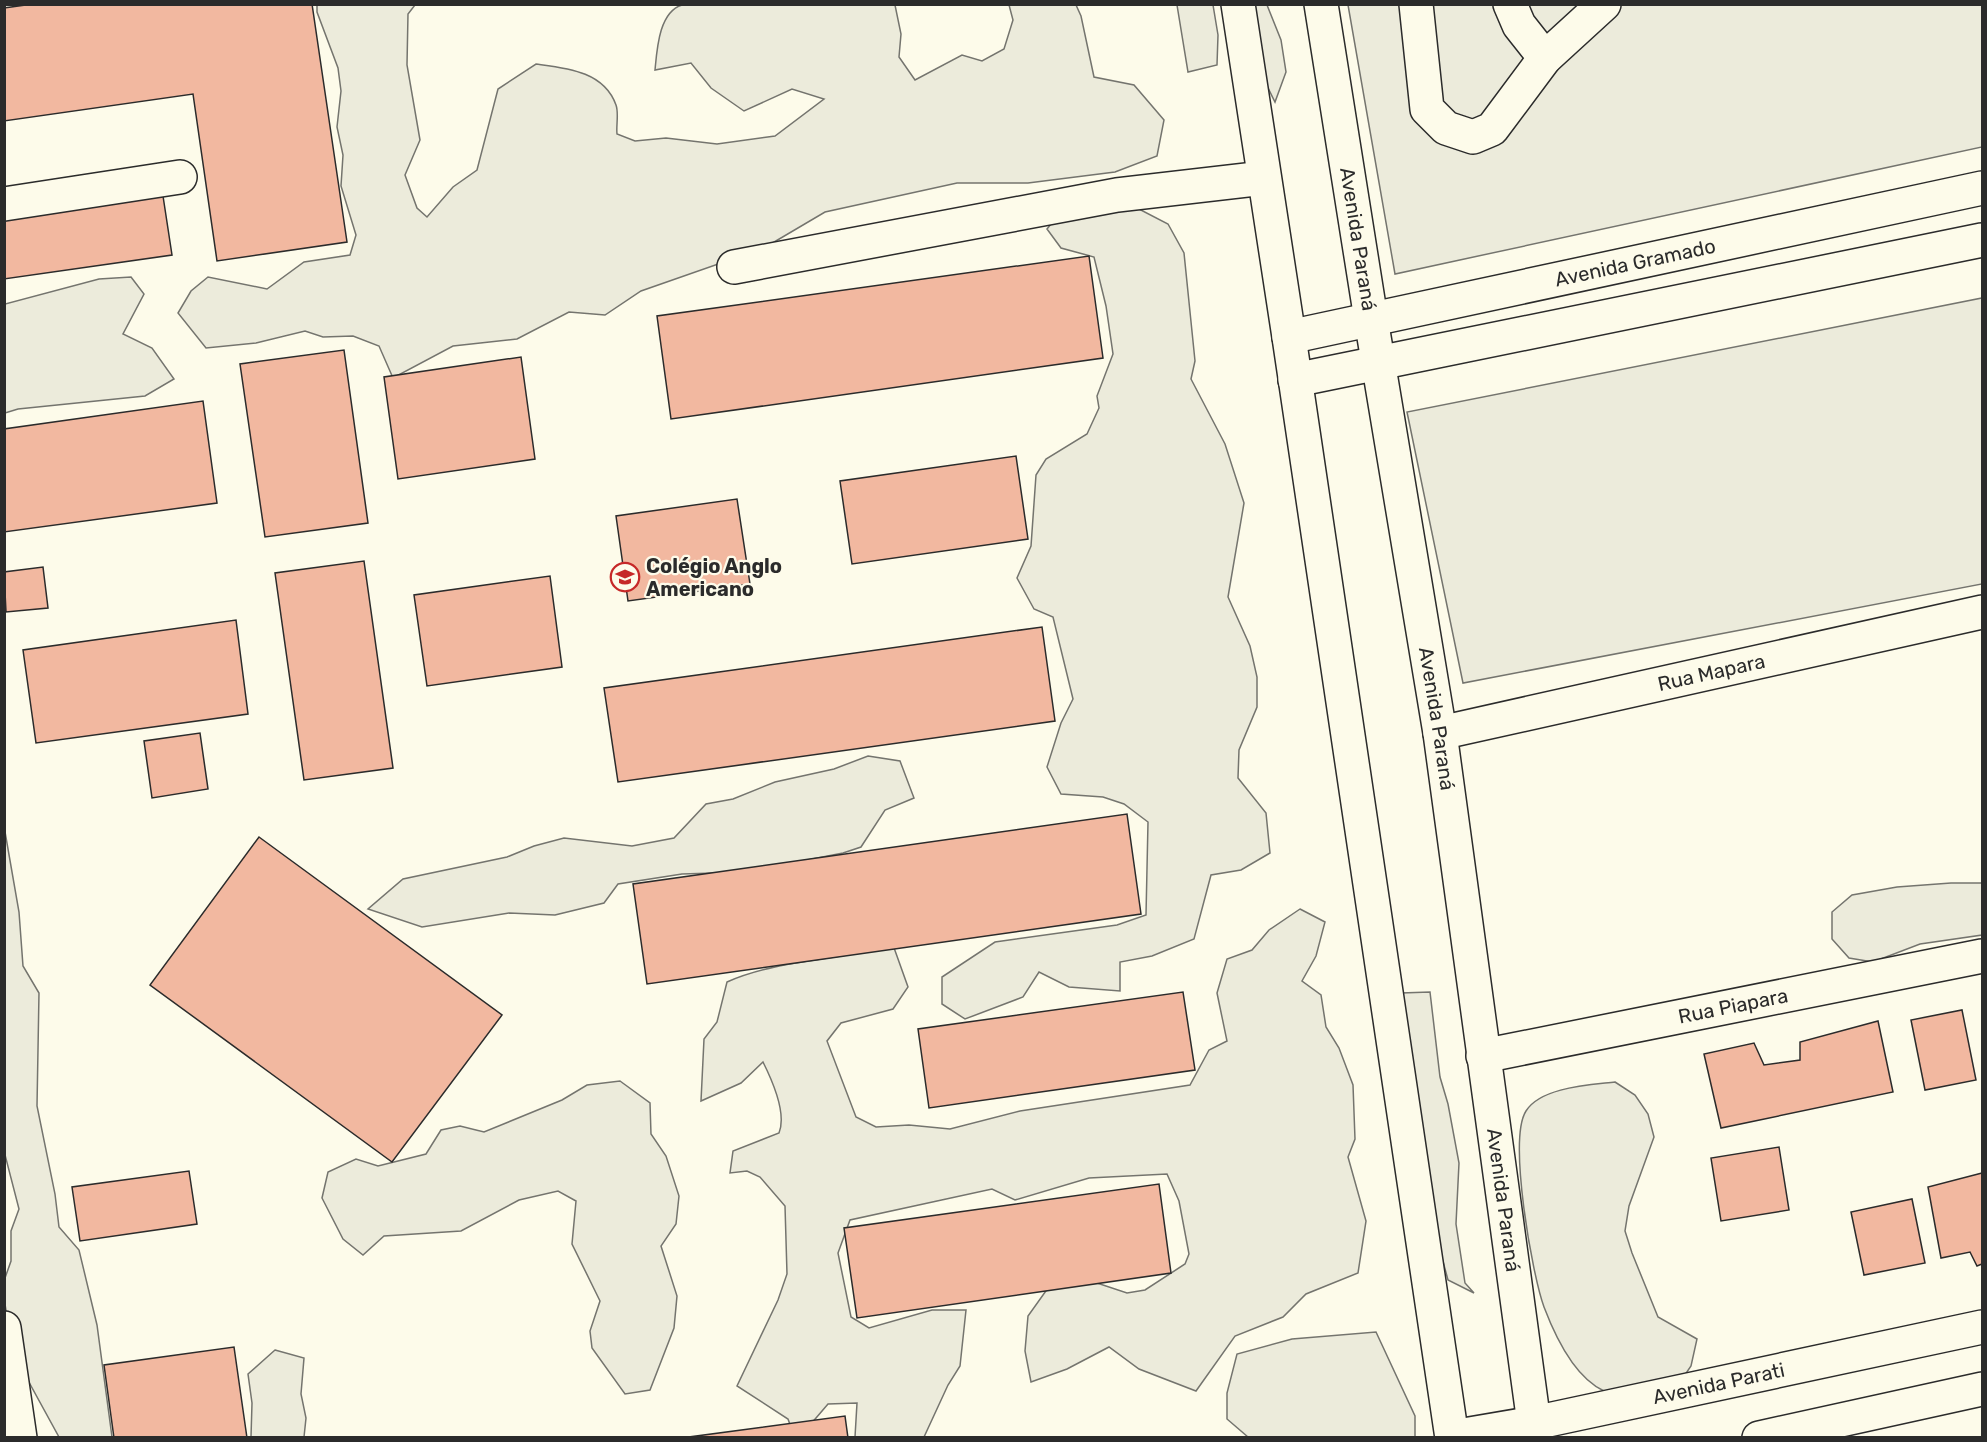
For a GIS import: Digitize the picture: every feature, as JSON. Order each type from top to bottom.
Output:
[{"type":"street","points":[[1238,4],[1452,1437]]},
{"type":"street","name":"Avenida Paraná","points":[[1321,4],[1440,733],[1535,1430]]},
{"type":"street","points":[[1416,4],[1427,109],[1446,128],[1473,137],[1492,129],[1545,58],[1604,4]]},
{"type":"street","points":[[1510,4],[1519,25],[1545,58]]},
{"type":"street","points":[[4,204],[180,177]]},
{"type":"street","points":[[734,267],[1117,195],[1264,178]]},
{"type":"street","name":"Avenida Gramado","points":[[1289,337],[1983,188]]},
{"type":"street","points":[[1295,380],[1379,361],[1983,240]]},
{"type":"street","name":"Rua Mapara","points":[[1440,733],[1983,612]]},
{"type":"street","name":"Rua Piapara","points":[[1483,1056],[1983,956]]},
{"type":"street","name":"Avenida Parati","points":[[1452,1437],[1535,1430],[1983,1326]]},
{"type":"street","points":[[4,1328],[20,1437]]},
{"type":"street","points":[[1759,1437],[1983,1389]]},
{"type":"shaded area","points":[[317,5],[415,5],[408,14],[407,65],[420,140],[405,175],[417,208],[427,217],[453,187],[477,170],[498,89],[536,64],[583,73],[603,85],[616,105],[617,134],[635,141],[666,138],[717,144],[775,136],[824,99],[792,89],[744,111],[711,88],[691,63],[655,70],[658,42],[664,23],[674,9],[682,5],[895,5],[901,34],[899,57],[915,80],[962,55],[982,61],[1004,49],[1013,20],[1009,5],[1076,5],[1081,16],[1094,77],[1134,85],[1164,120],[1157,156],[1115,172],[1028,183],[957,183],[825,212],[764,248],[641,291],[605,315],[569,312],[517,339],[453,346],[393,378],[379,346],[353,336],[323,337],[305,331],[256,343],[206,348],[178,313],[191,291],[208,277],[267,289],[304,262],[350,255],[356,235],[341,186],[343,155],[337,127],[341,91],[338,68],[317,12]]},
{"type":"shaded area","points":[[1177,5],[1213,5],[1218,35],[1217,65],[1188,72]]},
{"type":"shaded area","points":[[1243,5],[1267,5],[1281,40],[1286,72],[1275,102],[1262,76]]},
{"type":"shaded area","points":[[1348,5],[1982,5],[1982,147],[1395,274]]},
{"type":"shaded area","points":[[1066,205],[1139,209],[1168,224],[1184,253],[1195,361],[1191,379],[1225,444],[1244,503],[1228,597],[1250,646],[1257,677],[1257,707],[1239,750],[1238,778],[1266,813],[1270,853],[1241,870],[1211,875],[1194,939],[1152,956],[1120,962],[1120,991],[1069,987],[1039,972],[1023,997],[965,1019],[942,1004],[942,977],[995,942],[1117,925],[1146,915],[1148,822],[1124,804],[1103,797],[1061,794],[1047,767],[1061,723],[1073,699],[1053,617],[1034,609],[1017,578],[1031,546],[1036,475],[1046,459],[1087,434],[1099,408],[1097,396],[1113,354],[1106,306],[1094,257],[1061,248],[1047,229]]},
{"type":"shaded area","points":[[131,277],[144,294],[123,334],[152,348],[174,379],[145,396],[18,409],[5,413],[5,304],[99,279]]},
{"type":"shaded area","points":[[1982,298],[1982,584],[1463,683],[1407,412]]},
{"type":"shaded area","points":[[868,756],[900,761],[914,798],[885,810],[861,847],[843,853],[746,872],[682,874],[618,884],[604,903],[555,915],[509,913],[422,927],[368,909],[403,879],[507,857],[534,846],[564,838],[632,846],[674,838],[706,804],[733,799],[775,782],[834,769]]},
{"type":"shaded area","points":[[4,826],[19,912],[23,966],[39,993],[37,1106],[55,1194],[59,1227],[79,1250],[97,1325],[112,1437],[59,1437],[13,1353],[4,1298],[5,1278],[11,1261],[11,1231],[19,1209],[4,1151]]},
{"type":"shaded area","points":[[1982,883],[1982,935],[1920,944],[1873,962],[1849,958],[1832,939],[1832,912],[1852,895],[1897,887]]},
{"type":"shaded area","points":[[1300,909],[1325,922],[1316,956],[1302,981],[1321,995],[1326,1027],[1339,1048],[1353,1085],[1355,1139],[1348,1157],[1366,1221],[1358,1273],[1306,1294],[1283,1317],[1235,1336],[1196,1391],[1139,1369],[1109,1347],[1067,1369],[1031,1382],[1025,1351],[1028,1316],[1048,1288],[1094,1282],[1127,1293],[1145,1290],[1185,1264],[1189,1254],[1179,1201],[1167,1174],[1089,1178],[1015,1200],[992,1189],[850,1220],[838,1253],[851,1317],[869,1328],[932,1310],[966,1310],[960,1366],[948,1385],[924,1437],[855,1437],[857,1403],[828,1404],[810,1425],[792,1430],[788,1419],[737,1386],[778,1300],[787,1274],[785,1206],[760,1177],[747,1171],[730,1173],[733,1151],[779,1133],[780,1106],[763,1062],[741,1083],[701,1101],[704,1039],[717,1022],[727,982],[747,974],[788,964],[893,945],[908,987],[893,1009],[841,1023],[827,1041],[856,1117],[876,1127],[909,1125],[950,1129],[1020,1111],[1190,1085],[1209,1050],[1227,1041],[1217,993],[1227,959],[1252,950],[1269,930]]},
{"type":"shaded area","points":[[1430,992],[1440,1077],[1448,1104],[1459,1163],[1456,1224],[1465,1283],[1474,1293],[1448,1280],[1441,1254],[1401,993]]},
{"type":"shaded area","points":[[620,1081],[650,1103],[651,1134],[666,1156],[679,1196],[676,1224],[661,1246],[677,1296],[674,1328],[650,1390],[625,1394],[592,1348],[590,1331],[600,1301],[572,1244],[576,1201],[558,1191],[519,1200],[461,1231],[384,1236],[363,1255],[343,1239],[322,1198],[328,1172],[356,1159],[378,1166],[426,1154],[441,1130],[460,1126],[484,1132],[562,1100],[587,1085]]},
{"type":"shaded area","points":[[1615,1082],[1635,1095],[1648,1114],[1654,1137],[1629,1206],[1625,1231],[1632,1253],[1658,1317],[1697,1339],[1691,1366],[1676,1388],[1609,1392],[1593,1385],[1584,1376],[1560,1343],[1544,1307],[1528,1238],[1520,1149],[1521,1126],[1526,1111],[1533,1103],[1554,1092]]},
{"type":"shaded area","points":[[1376,1332],[1415,1416],[1415,1437],[1248,1437],[1227,1419],[1227,1393],[1237,1354],[1292,1339]]},
{"type":"shaded area","points":[[275,1350],[304,1358],[301,1394],[306,1418],[304,1437],[251,1437],[252,1403],[248,1374]]},
{"type":"building","points":[[33,4],[312,4],[347,242],[217,261],[193,94],[4,121],[4,8]]},
{"type":"building","points":[[163,196],[172,255],[4,279],[4,218]]},
{"type":"building","points":[[1089,256],[1103,358],[671,419],[657,316]]},
{"type":"building","points":[[344,350],[368,523],[265,537],[240,364]]},
{"type":"building","points":[[521,357],[535,459],[398,479],[384,377]]},
{"type":"building","points":[[203,401],[217,503],[4,532],[4,429]]},
{"type":"building","points":[[1016,456],[1028,539],[852,564],[840,481]]},
{"type":"building","points":[[737,499],[750,584],[628,601],[616,516]]},
{"type":"building","points":[[364,561],[393,768],[304,780],[275,573]]},
{"type":"building","points":[[43,567],[48,608],[6,612],[4,572]]},
{"type":"building","points":[[550,576],[562,667],[427,686],[414,595]]},
{"type":"building","points":[[236,620],[248,714],[36,743],[23,650]]},
{"type":"building","points":[[1042,627],[1055,721],[618,782],[604,688]]},
{"type":"building","points":[[200,733],[208,789],[152,798],[144,741]]},
{"type":"building","points":[[1127,814],[1141,914],[647,984],[633,884]]},
{"type":"building","points":[[259,837],[502,1015],[392,1162],[150,985]]},
{"type":"building","points":[[1183,992],[1195,1070],[929,1108],[918,1029]]},
{"type":"building","points":[[1962,1010],[1976,1080],[1925,1090],[1911,1020]]},
{"type":"building","points":[[1878,1021],[1893,1092],[1721,1128],[1704,1054],[1754,1043],[1764,1065],[1800,1060],[1800,1042]]},
{"type":"building","points":[[1779,1147],[1789,1210],[1721,1221],[1711,1158]]},
{"type":"building","points":[[189,1171],[197,1224],[80,1241],[72,1187]]},
{"type":"building","points":[[1982,1173],[1982,1264],[1977,1266],[1970,1252],[1941,1258],[1928,1187]]},
{"type":"building","points":[[1159,1184],[1171,1273],[857,1318],[844,1228]]},
{"type":"building","points":[[1912,1199],[1925,1263],[1864,1275],[1851,1212]]},
{"type":"building","points":[[234,1347],[247,1438],[114,1438],[104,1365]]},
{"type":"building","points":[[845,1416],[848,1438],[689,1438],[689,1437]]},
{"type":"place","name":"Colégio Anglo Americano","points":[[625,577]]}]
